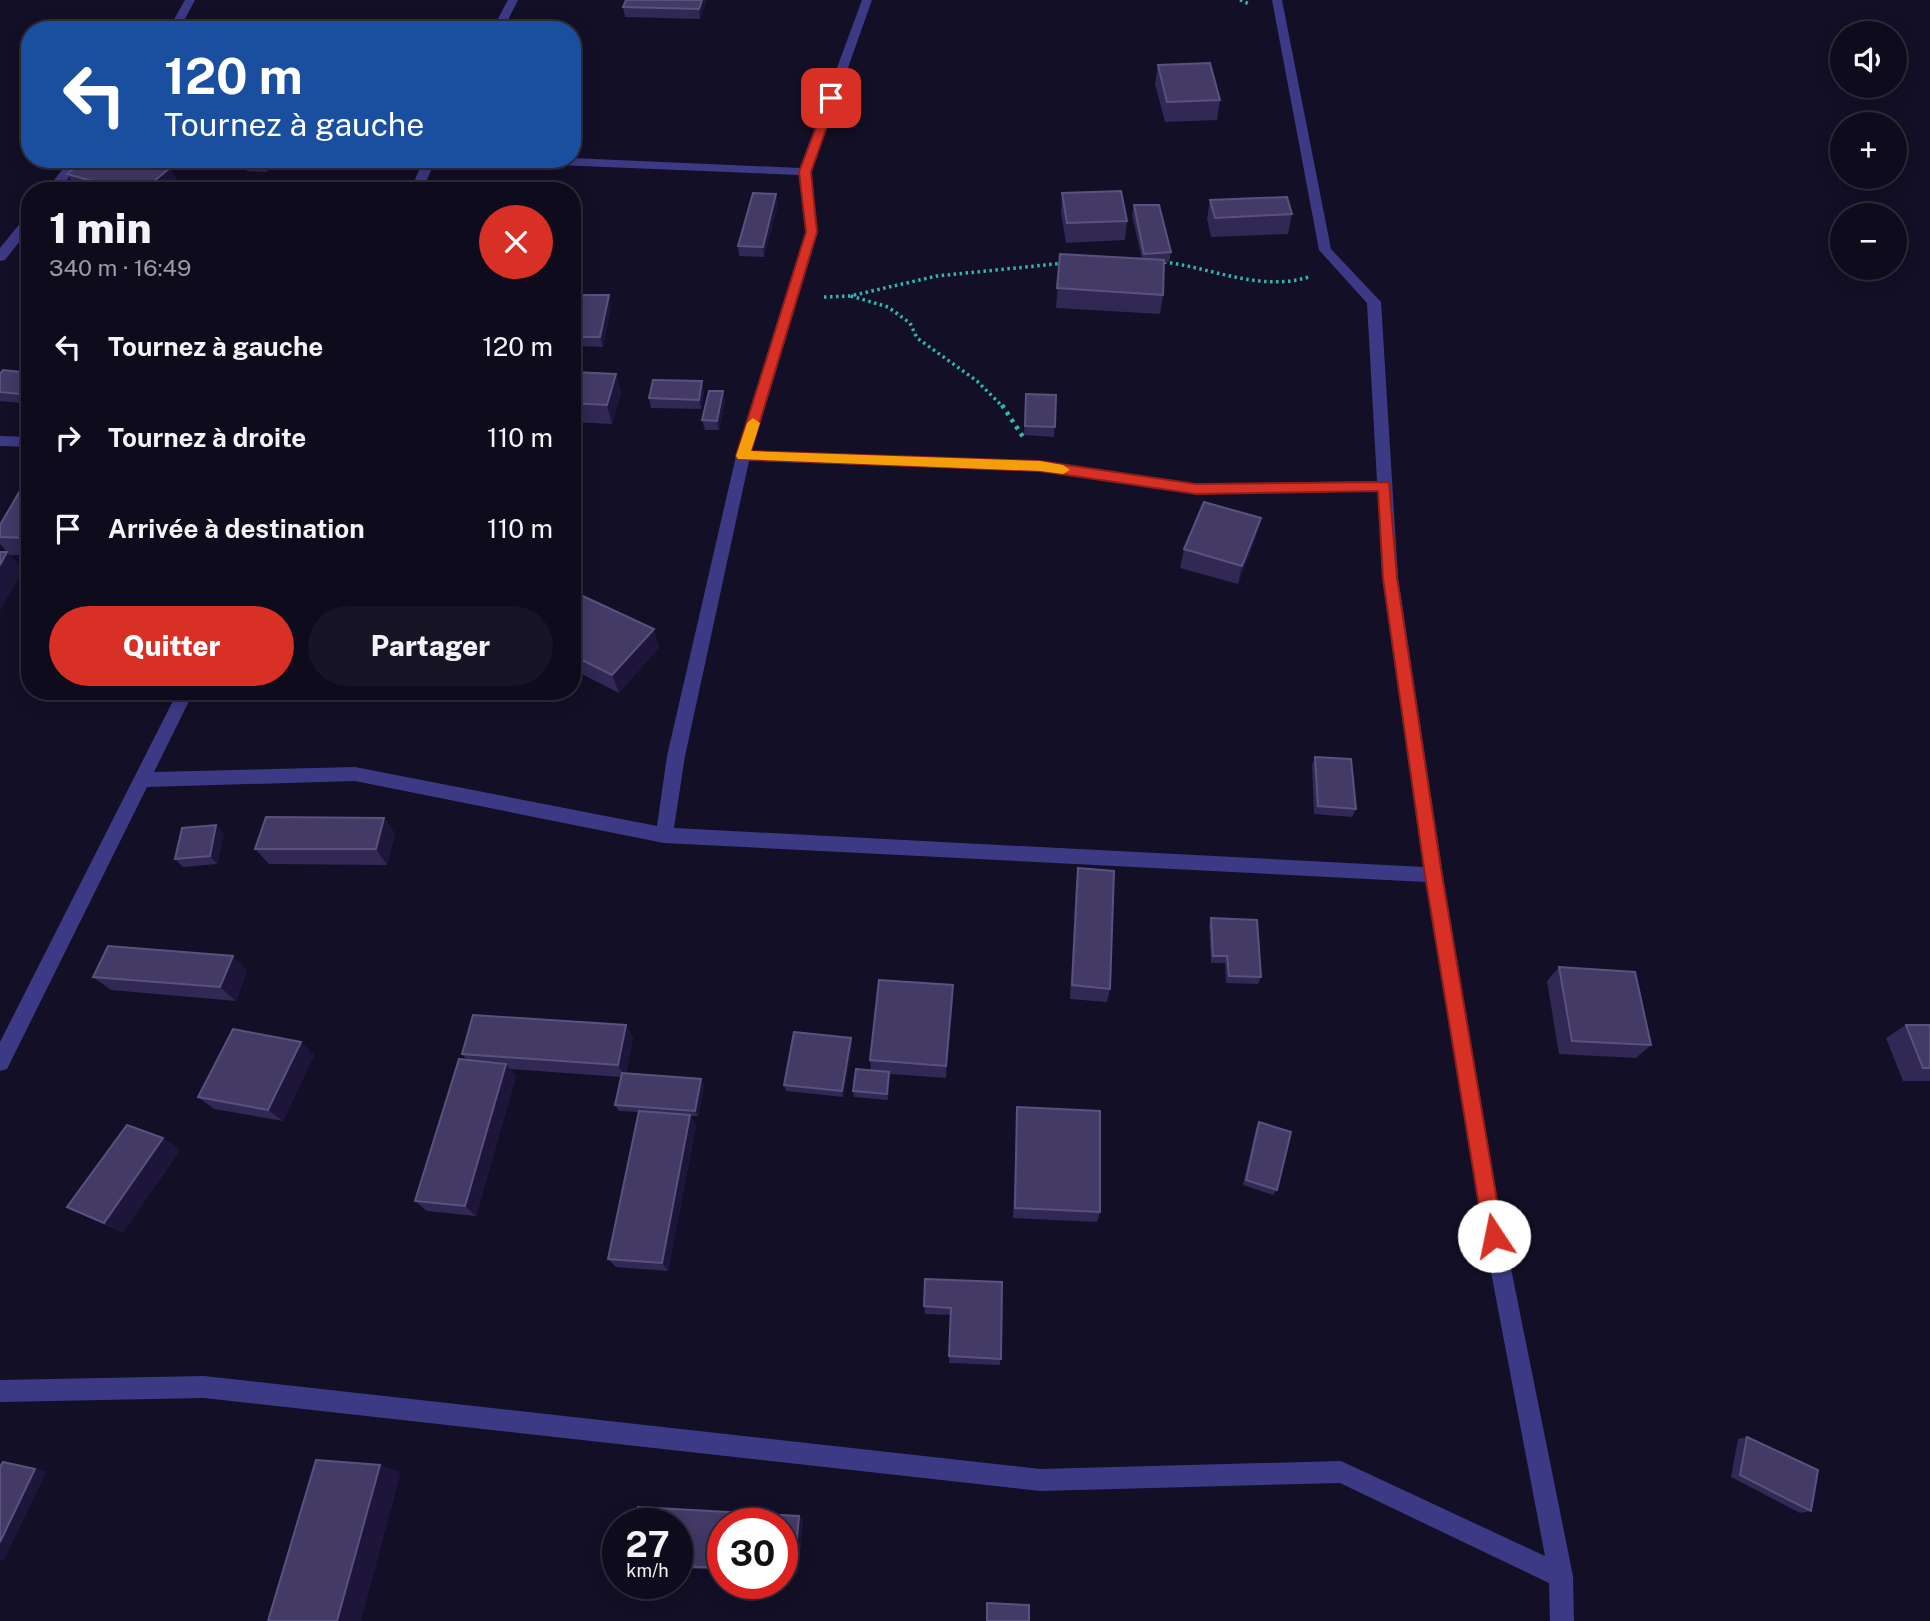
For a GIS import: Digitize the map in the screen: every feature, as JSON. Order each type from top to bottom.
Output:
[{"type":"street","points":[[178,21],[190,0]]},
{"type":"street","points":[[502,21],[513,0]]},
{"type":"street","points":[[664,835],[676,756],[743,456],[812,232],[805,172],[867,0]]},
{"type":"street","points":[[1277,0],[1325,250],[1374,302],[1390,578],[1433,875],[1489,1209],[1561,1576],[1562,1621]]},
{"type":"street","points":[[581,162],[805,172]]},
{"type":"street","points":[[0,257],[21,230]]},
{"type":"street","points":[[0,441],[21,442]]},
{"type":"street","points":[[743,456],[1040,466],[1196,489],[1384,486]]},
{"type":"street","points":[[0,1062],[181,700]]},
{"type":"street","points":[[141,780],[355,774],[664,835],[1433,875]]},
{"type":"street","points":[[0,1391],[204,1387],[1040,1480],[1341,1472],[1561,1576]]},
{"type":"path","points":[[1157,262],[1238,278],[1294,284],[1323,271],[1325,250]]},
{"type":"path","points":[[791,298],[850,296],[937,276],[1072,262]]},
{"type":"path","points":[[850,296],[888,307],[910,323],[917,338],[977,381],[999,401],[1015,422],[1040,466]]},
{"type":"building","points":[[626,0],[702,0],[699,9],[623,7]]},
{"type":"building","points":[[1210,63],[1220,100],[1167,102],[1158,65]]},
{"type":"building","points":[[74,168],[170,168],[153,182],[95,182],[67,174]]},
{"type":"building","points":[[1121,191],[1127,221],[1067,223],[1062,193]]},
{"type":"building","points":[[753,193],[776,194],[763,247],[738,246]]},
{"type":"building","points":[[1287,197],[1292,214],[1215,218],[1210,200]]},
{"type":"building","points":[[1134,205],[1159,205],[1171,252],[1144,254]]},
{"type":"building","points":[[1060,254],[1164,260],[1163,295],[1057,288]]},
{"type":"building","points":[[583,295],[609,295],[600,337],[581,337]]},
{"type":"building","points":[[3,370],[21,372],[21,394],[0,392],[0,374]]},
{"type":"building","points":[[581,372],[616,374],[607,405],[581,404]]},
{"type":"building","points":[[653,380],[702,381],[699,400],[649,398]]},
{"type":"building","points":[[709,391],[723,391],[717,421],[702,420]]},
{"type":"building","points":[[1026,394],[1056,395],[1055,427],[1025,426]]},
{"type":"building","points":[[21,489],[21,538],[0,537],[0,525]]},
{"type":"building","points":[[1204,502],[1261,518],[1242,566],[1184,549]]},
{"type":"building","points":[[0,552],[7,552],[0,565]]},
{"type":"building","points":[[581,595],[654,629],[612,675],[581,660]]},
{"type":"building","points":[[1315,757],[1351,759],[1356,809],[1318,806]]},
{"type":"building","points":[[266,817],[384,818],[376,849],[255,849]]},
{"type":"building","points":[[216,825],[210,856],[175,859],[182,828]]},
{"type":"building","points":[[1078,868],[1114,871],[1110,989],[1072,985]]},
{"type":"building","points":[[1211,918],[1257,920],[1261,977],[1229,976],[1227,956],[1213,956]]},
{"type":"building","points":[[108,946],[233,956],[220,987],[93,977]]},
{"type":"building","points":[[1559,967],[1635,972],[1651,1045],[1572,1041]]},
{"type":"building","points":[[879,980],[953,985],[946,1066],[870,1060]]},
{"type":"building","points":[[473,1015],[626,1025],[618,1065],[462,1054]]},
{"type":"building","points":[[1906,1025],[1930,1025],[1930,1068],[1923,1068]]},
{"type":"building","points":[[233,1029],[301,1042],[268,1110],[198,1097]]},
{"type":"building","points":[[794,1032],[851,1038],[842,1091],[784,1085]]},
{"type":"building","points":[[459,1059],[506,1064],[465,1206],[415,1201]]},
{"type":"building","points":[[856,1069],[889,1072],[887,1094],[853,1091]]},
{"type":"building","points":[[622,1073],[701,1079],[695,1111],[615,1105]]},
{"type":"building","points":[[1017,1107],[1100,1111],[1100,1212],[1015,1208]]},
{"type":"building","points":[[639,1111],[690,1115],[662,1263],[608,1259]]},
{"type":"building","points":[[1259,1122],[1291,1132],[1277,1190],[1246,1180]]},
{"type":"building","points":[[127,1125],[163,1138],[104,1223],[67,1207]]},
{"type":"building","points":[[925,1279],[1002,1282],[1001,1359],[949,1356],[951,1308],[924,1306]]},
{"type":"building","points":[[1747,1437],[1818,1470],[1811,1511],[1740,1475]]},
{"type":"building","points":[[316,1460],[380,1465],[337,1621],[268,1621]]},
{"type":"building","points":[[3,1462],[35,1469],[0,1542],[0,1467]]},
{"type":"building","points":[[693,1510],[707,1511],[707,1567],[693,1567]]},
{"type":"building","points":[[987,1603],[1029,1605],[1029,1621],[987,1621]]},
{"type":"slow traffic","points":[[753,423],[743,456],[1040,466],[1063,470]]},
{"type":"route","points":[[831,98],[805,172],[812,232],[743,456],[1040,466],[1196,489],[1384,486],[1390,578],[1433,875],[1494,1236]]}]
